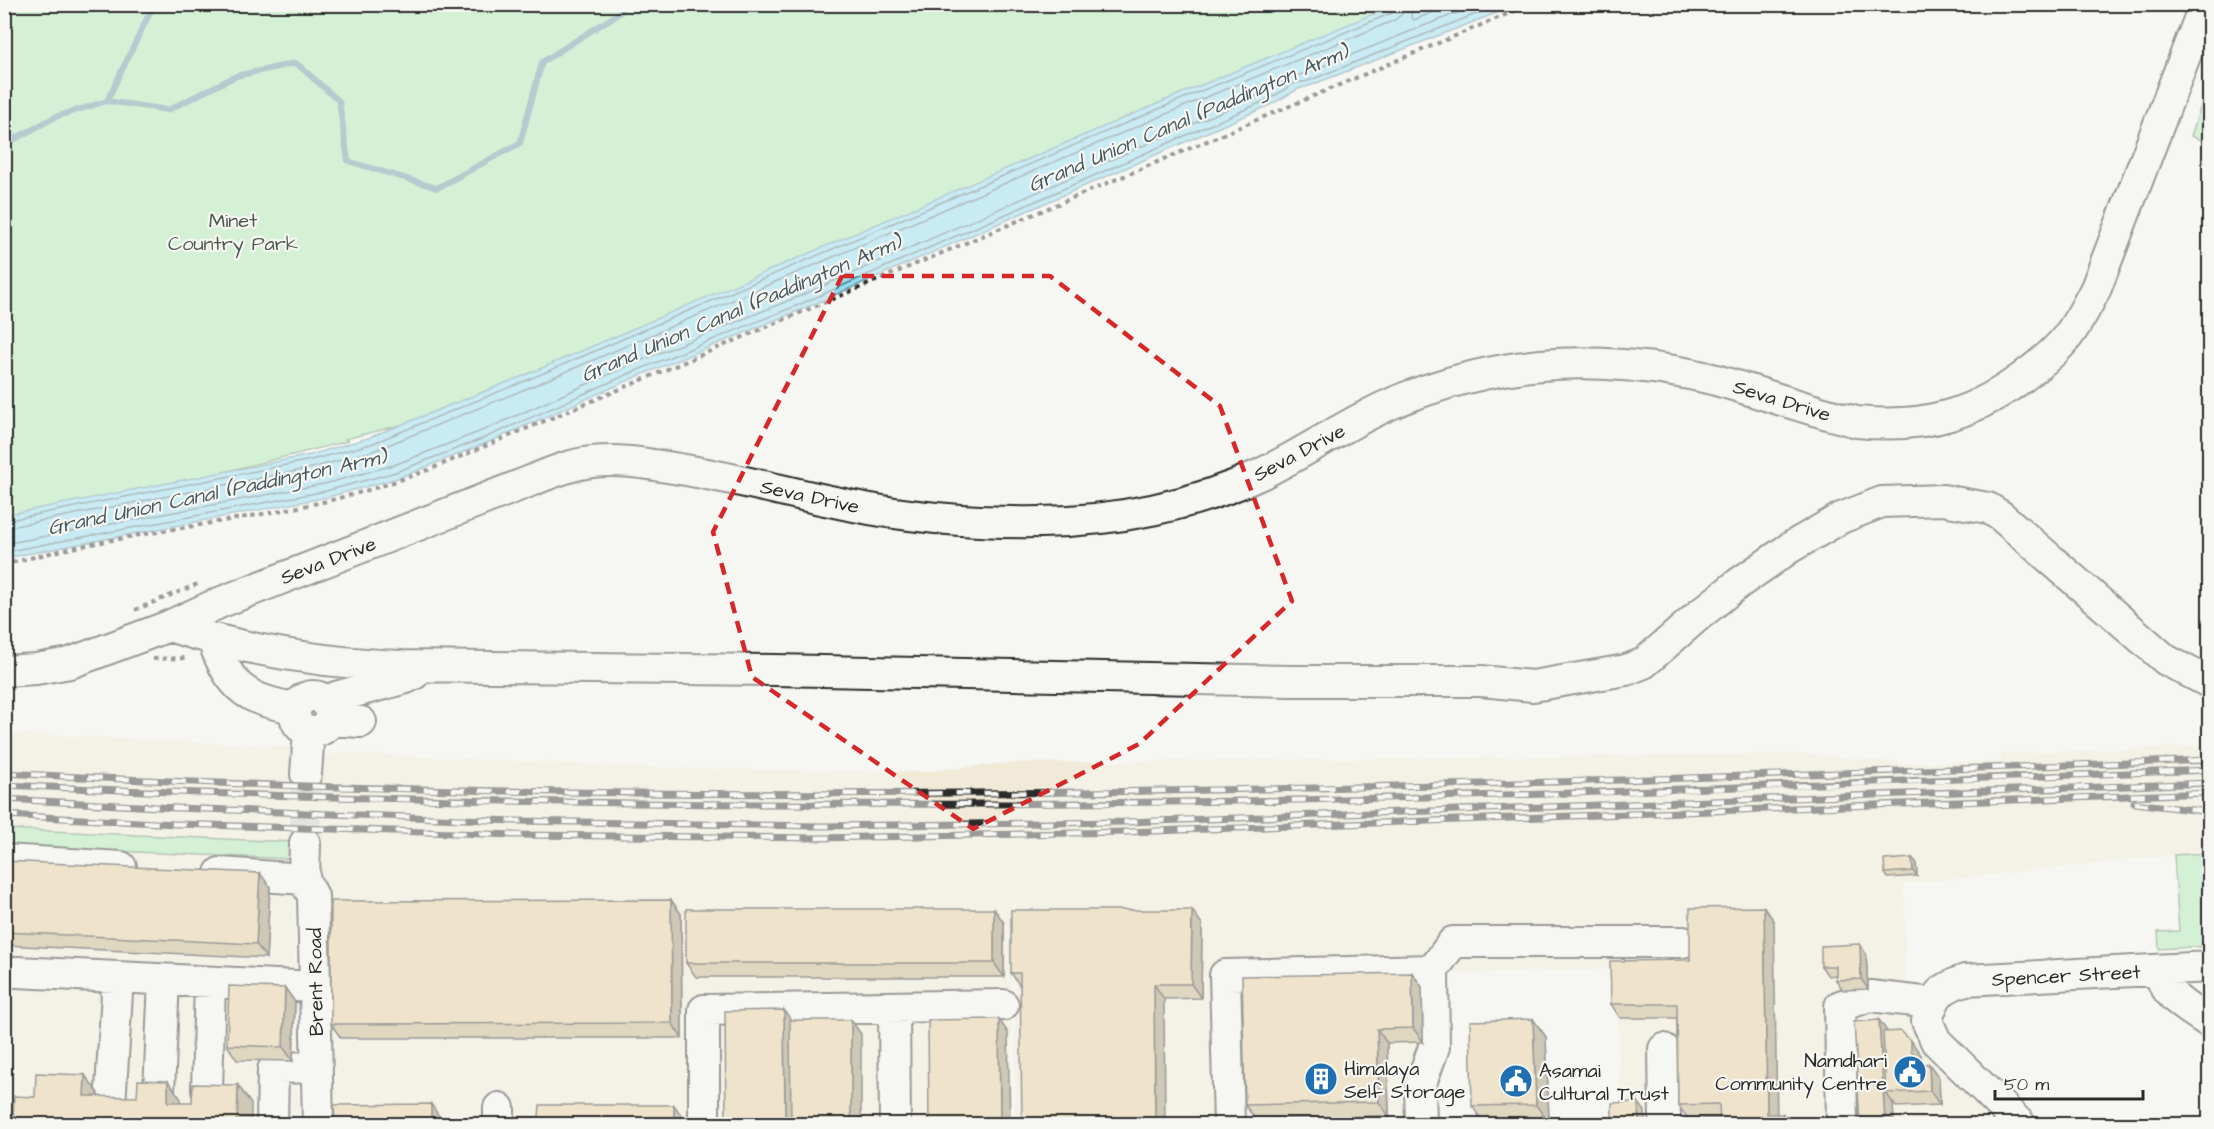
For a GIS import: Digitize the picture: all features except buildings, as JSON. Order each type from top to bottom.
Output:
[{"type":"street","name":"Seva Drive","points":[[4,671],[36,669],[70,663],[169,626],[219,603],[533,480],[579,464],[595,461],[629,462],[687,470],[905,515],[1040,522],[1123,516],[1179,503],[1260,474],[1353,423],[1406,398],[1485,374],[1541,365],[1593,364],[1671,370],[1710,379],[1857,422],[1915,423],[1944,418],[1978,406],[2017,382],[2053,353],[2081,317],[2096,288],[2205,4]]},
{"type":"street","points":[[203,649],[354,664],[786,670],[1291,681],[1481,681],[1533,686],[1626,670],[1644,663],[1739,583],[1791,547],[1841,518],[1882,502],[1943,500],[1988,508],[2001,516],[2166,660],[2210,683]]},
{"type":"street","points":[[169,626],[219,659],[241,689],[257,699],[315,716],[361,722]]},
{"type":"street","points":[[306,774],[315,716],[336,697],[406,678],[430,666]]},
{"type":"street","name":"Brent Road","points":[[304,843],[304,879],[313,896],[318,1125]]},
{"type":"street","points":[[4,860],[143,868]]},
{"type":"street","points":[[189,872],[304,879]]},
{"type":"street","points":[[1421,1125],[1420,1086],[1434,1047],[1433,970],[1453,942],[1683,942]]},
{"type":"street","name":"Spencer Street","points":[[1932,1003],[1945,987],[1965,980],[2210,967]]},
{"type":"street","points":[[1229,1125],[1225,975],[1433,970]]},
{"type":"street","points":[[2159,970],[2161,982],[2168,992],[2210,1023]]},
{"type":"street","points":[[17,972],[315,987]]},
{"type":"street","points":[[110,1105],[118,977]]},
{"type":"street","points":[[159,1092],[164,980]]},
{"type":"street","points":[[207,1090],[210,982]]},
{"type":"street","points":[[1842,1125],[1840,1006],[1870,996],[1932,1003],[1927,1021],[1936,1041],[2020,1125]]},
{"type":"street","points":[[704,1125],[704,1010],[1003,1005]]},
{"type":"street","points":[[894,1007],[895,1125]]},
{"type":"street","points":[[1664,1049],[1665,1125]]},
{"type":"street","points":[[272,1125],[273,1070],[317,1068]]},
{"type":"path","points":[[4,565],[71,549],[314,504],[372,489],[431,469],[1532,4]]},
{"type":"path","points":[[150,660],[203,649]]},
{"type":"highlighted area","points":[[842,276],[1050,276],[1220,406],[1292,601],[1139,744],[973,829],[752,677],[713,532]]},
{"type":"shaded area","points":[[5,733],[296,747],[295,774],[321,775],[322,758],[337,753],[662,768],[918,772],[1008,763],[1806,754],[1904,763],[2001,762],[2001,754],[2209,746],[2209,853],[1904,884],[1906,1014],[2014,1124],[1620,1124],[1618,969],[1444,974],[1443,1059],[1433,1100],[1434,1124],[1015,1124],[1016,902],[1012,905],[1011,1124],[333,1124],[330,904],[319,860],[293,859],[299,1124],[5,1124]]},
{"type":"green space","name":"Minet Country Park","points":[[4,5],[1403,5],[432,417],[345,439],[348,441],[196,479],[5,537]]},
{"type":"green space","points":[[2209,80],[2209,143],[2191,136]]},
{"type":"green space","points":[[5,829],[293,842],[293,859],[5,846]]},
{"type":"green space","points":[[2209,853],[2209,946],[2159,949],[2158,932],[2179,931],[2174,855]]},
{"type":"water","name":"Grand Union Canal (Paddington Arm)","points":[[1397,4],[1517,5],[1298,89],[1272,104],[805,308],[636,377],[489,442],[398,478],[328,497],[5,558],[5,515],[310,455],[368,438],[523,376],[1187,91]]},
{"type":"waterway","points":[[107,101],[154,4]]},
{"type":"waterway","points":[[4,145],[55,117],[107,101],[168,110],[236,76],[296,63],[339,101],[348,161],[437,188],[520,143],[542,62],[621,12],[625,4]]},
{"type":"tunnel","points":[[305,843],[306,774]]},
{"type":"railway","points":[[4,773],[280,785],[555,792],[831,794],[1107,792],[1383,786],[2210,760]]},
{"type":"railway","points":[[4,785],[389,799],[967,804],[1545,794],[2210,770]]},
{"type":"railway","points":[[4,799],[515,821],[820,826],[1126,822],[2210,783]]},
{"type":"railway","points":[[4,815],[176,824],[516,835],[818,838],[1126,832],[2210,793]]},
{"type":"railway","points":[[2134,803],[2210,812]]},
{"type":"place","name":"Namdhari Community Centre","points":[[1910,1072]]},
{"type":"place","name":"Himalaya Self Storage","points":[[1321,1079]]},
{"type":"place","name":"Asamai Cultural Trust","points":[[1516,1081]]}]
